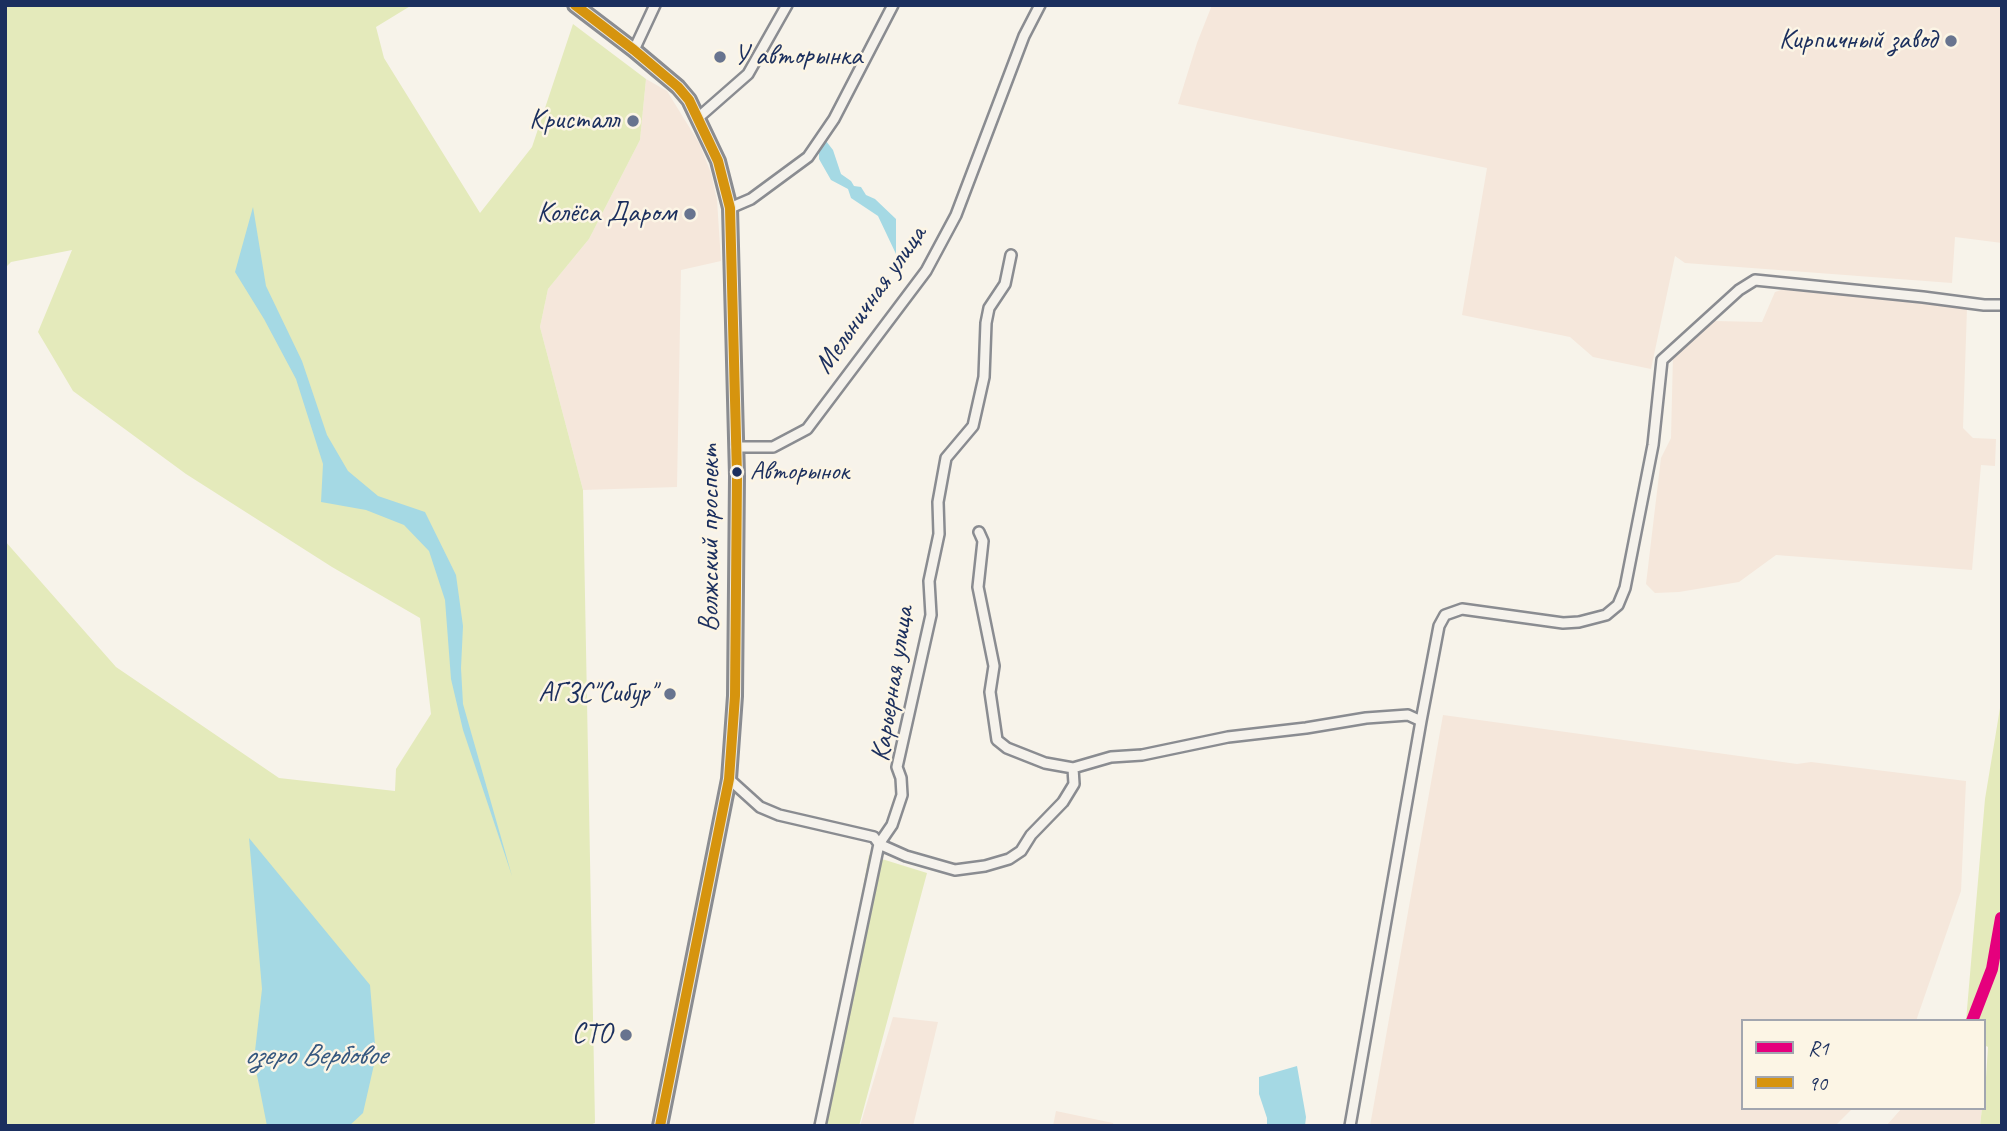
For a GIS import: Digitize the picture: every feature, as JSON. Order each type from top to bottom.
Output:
[{"type":"main road","name":"Волжский проспект","points":[[575,5],[678,87],[699,117],[718,161],[730,208],[735,447],[735,696],[729,779],[660,1126]]},
{"type":"street","points":[[634,50],[655,5]]},
{"type":"street","points":[[699,117],[748,74],[787,5]]},
{"type":"street","points":[[730,208],[751,200],[808,157],[834,119],[894,5]]},
{"type":"street","name":"Мельничная улица","points":[[735,447],[773,447],[807,429],[926,271],[956,215],[1024,36],[1040,5]]},
{"type":"street","name":"Карьерная улица","points":[[820,1126],[879,844],[892,825],[902,795],[897,767],[931,615],[929,581],[939,534],[938,502],[946,458],[973,426],[984,377],[989,308],[1005,284],[1011,255]]},
{"type":"street","points":[[1350,1126],[1421,721],[1439,626],[1445,615],[1462,609],[1563,623],[1606,615],[1618,605],[1625,588],[1653,445],[1662,360],[1738,290],[1755,280],[2002,305]]},
{"type":"street","points":[[979,532],[984,541],[978,587],[994,666],[990,692],[997,740],[1007,748],[1045,763],[1073,768],[1111,757],[1142,754],[1228,737],[1366,718],[1408,715],[1421,721]]},
{"type":"street","points":[[729,779],[760,807],[779,816],[874,837],[879,844],[925,862],[955,870],[985,866],[1009,859],[1021,851],[1031,835],[1063,802],[1074,784],[1073,768]]},
{"type":"shaded area","points":[[1212,5],[2002,5],[2002,243],[1955,237],[1952,283],[1685,263],[1675,256],[1651,369],[1593,357],[1570,337],[1462,315],[1487,168],[1178,104]]},
{"type":"shaded area","name":"Авторынок","points":[[646,79],[667,91],[699,143],[711,173],[717,200],[721,261],[681,270],[677,487],[583,490],[540,327],[548,289],[589,239],[640,140]]},
{"type":"shaded area","points":[[1790,287],[1967,308],[1963,428],[1973,438],[1996,439],[1995,466],[1981,465],[1972,570],[1776,555],[1739,582],[1679,592],[1655,593],[1646,584],[1661,458],[1671,438],[1673,355],[1714,321],[1762,322],[1775,292]]},
{"type":"shaded area","points":[[1443,715],[1797,764],[1811,762],[1966,781],[1961,891],[1917,1019],[1741,1019],[1741,1110],[1851,1110],[1835,1126],[1370,1126]]},
{"type":"shaded area","points":[[893,1017],[938,1022],[913,1126],[860,1126]]},
{"type":"shaded area","points":[[1900,1110],[1982,1110],[1980,1126],[1886,1126]]},
{"type":"shaded area","points":[[1056,1111],[1113,1123],[1114,1126],[1053,1126]]},
{"type":"green space","points":[[5,5],[412,5],[376,27],[384,58],[480,213],[532,147],[573,24],[646,79],[640,140],[589,239],[548,289],[540,327],[583,490],[595,1123],[587,1126],[5,1126],[5,541],[116,667],[279,778],[395,791],[396,769],[431,714],[420,618],[332,567],[186,474],[73,391],[38,332],[72,250],[11,262],[5,268]]},
{"type":"green space","points":[[2002,696],[2002,1126],[1980,1126],[1982,1110],[1986,1110],[1986,1019],[1966,1019],[1985,799]]},
{"type":"green space","points":[[869,855],[927,873],[859,1126],[820,1126]]},
{"type":"water","points":[[826,141],[833,150],[841,174],[854,186],[861,187],[866,195],[875,199],[896,219],[896,254],[878,216],[851,198],[848,189],[831,180],[819,159],[819,147]]},
{"type":"water","points":[[253,207],[266,286],[302,361],[327,435],[348,471],[378,496],[425,512],[456,575],[463,626],[463,704],[512,876],[463,730],[451,679],[445,600],[429,551],[404,525],[366,510],[321,502],[323,464],[296,379],[235,272]]},
{"type":"water","name":"озеро Вербовое","points":[[249,838],[370,985],[376,1056],[363,1113],[349,1126],[267,1126],[254,1060],[262,989]]},
{"type":"water","points":[[1297,1066],[1306,1117],[1305,1126],[1267,1126],[1259,1094],[1259,1077]]},
{"type":"transit line","name":"90","points":[[575,5],[634,50],[678,87],[689,100],[718,161],[730,208],[737,476],[735,696],[729,779],[660,1126]]},
{"type":"transit line","name":"R1","points":[[1973,1019],[1992,969],[2001,918]]},
{"type":"place","name":"Кирпичный завод","points":[[1951,41]]},
{"type":"place","name":"У авторынка","points":[[720,57]]},
{"type":"place","name":"Кристалл","points":[[633,121]]},
{"type":"place","name":"Колёса Даром","points":[[690,214]]},
{"type":"place","name":"Авторынок","points":[[737,472]]},
{"type":"place","name":"АГЗС\"Сибур\"","points":[[670,694]]},
{"type":"place","name":"СТО","points":[[626,1035]]}]
